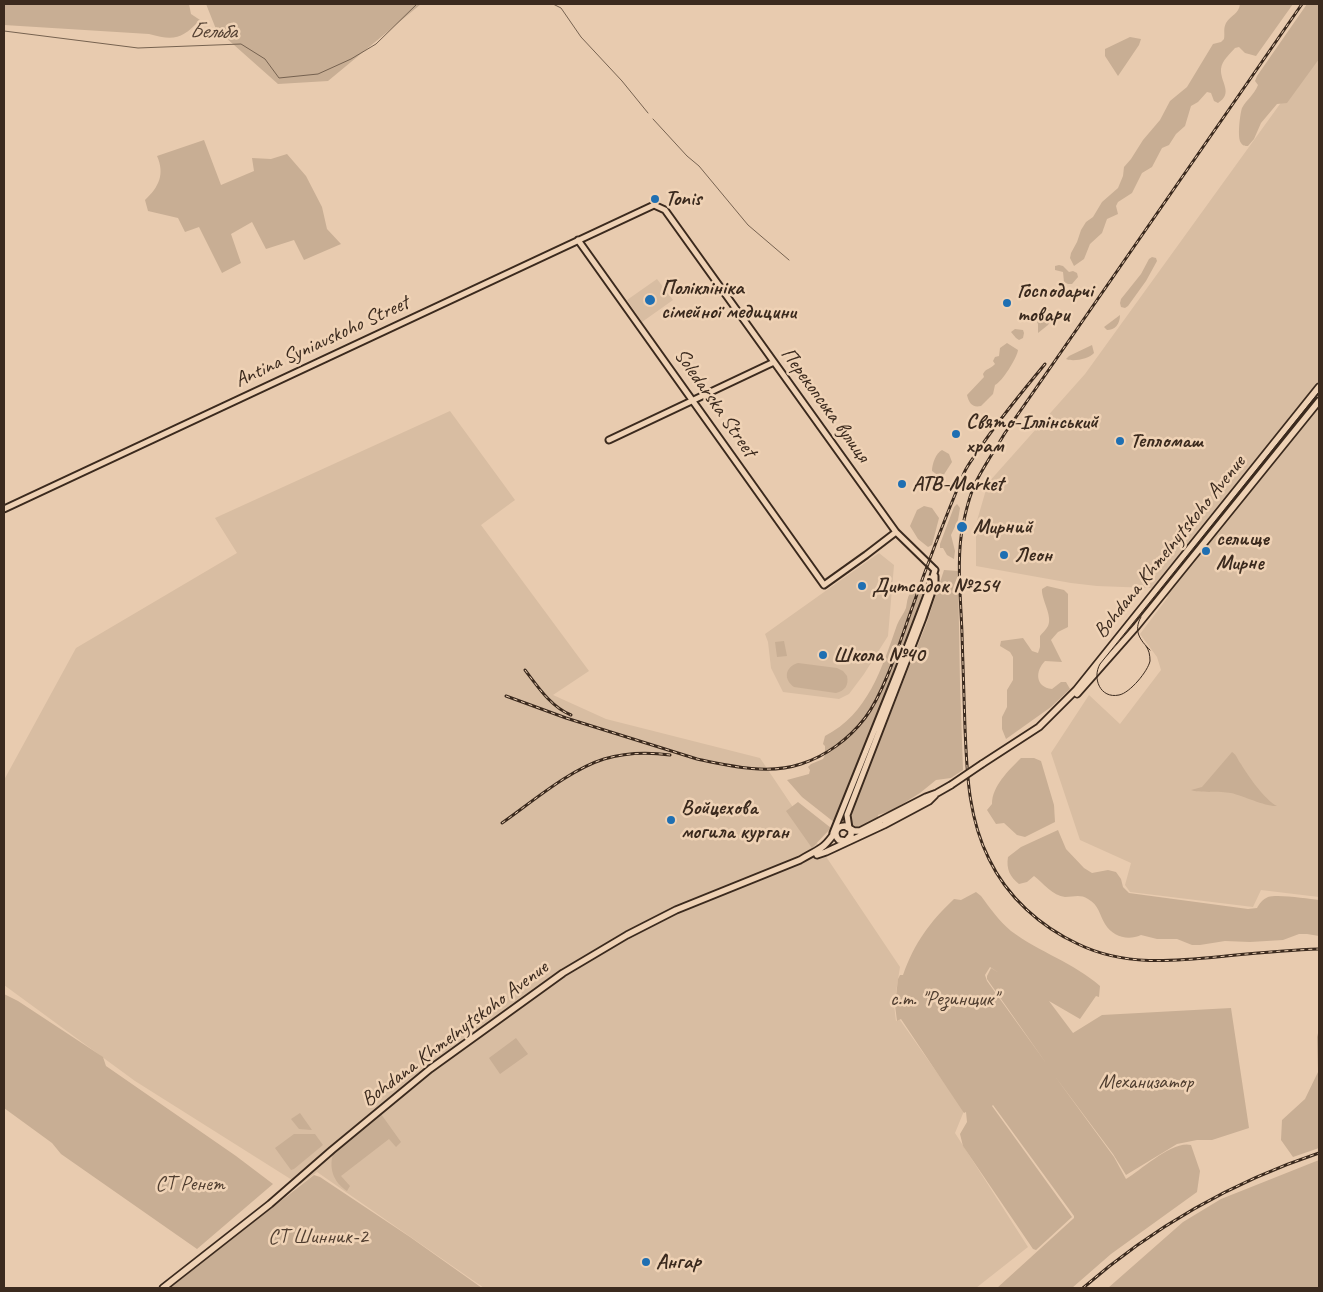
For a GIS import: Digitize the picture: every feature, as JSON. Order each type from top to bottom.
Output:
[{"type":"main road","name":"Bohdana Khmelnytskoho Avenue","points":[[800,860],[822,848],[837,829],[844,826],[856,832],[863,830],[937,793],[1039,727],[1076,690],[1319,387]]},
{"type":"main road","name":"Bohdana Khmelnytskoho Avenue","points":[[1040,724],[1061,710],[1085,686],[1137,626],[1319,401]]},
{"type":"main road","name":"Bohdana Khmelnytskoho Avenue","points":[[163,1288],[270,1204],[430,1069],[563,973],[627,935],[676,910],[800,860],[817,855],[929,801],[937,793]]},
{"type":"main road","points":[[837,829],[837,838],[849,840],[851,835],[850,829]]},
{"type":"main road","name":"Bohdana Khmelnytskoho Avenue","points":[[817,855],[849,840]]},
{"type":"street","name":"Antina Syniavskoho Street","points":[[4,509],[654,205]]},
{"type":"street","name":"Перекопська вулиця","points":[[654,205],[665,210],[896,532],[935,570]]},
{"type":"street","name":"Soledarska Street","points":[[578,240],[824,585],[896,532]]},
{"type":"street","points":[[609,440],[774,362]]},
{"type":"street","points":[[830,840],[860,768],[935,570]]},
{"type":"street","points":[[850,829],[847,815],[924,618],[935,583],[935,570]]},
{"type":"street","points":[[837,829],[860,768]]},
{"type":"shaded area","points":[[1319,50],[1319,897],[1261,890],[1253,907],[1130,892],[1125,885],[1131,863],[1080,840],[1051,753],[1089,695],[1120,724],[1161,670],[1157,657],[1140,634],[1168,597],[1150,588],[1071,583],[976,566],[976,524],[988,483],[1085,374]]},
{"type":"shaded area","name":"Поліклініка сімейної медицини","points":[[657,279],[673,300],[642,322],[627,300]]},
{"type":"shaded area","points":[[450,411],[515,500],[481,525],[589,671],[553,695],[606,719],[760,758],[900,967],[894,1005],[896,1021],[900,1020],[964,1111],[955,1133],[1028,1247],[976,1288],[484,1288],[317,1172],[300,1185],[135,1081],[4,985],[4,780],[76,648],[237,553],[215,518]]},
{"type":"shaded area","name":"Школа №40","points":[[879,553],[894,565],[888,636],[864,674],[849,694],[839,699],[783,692],[771,668],[768,642],[765,634]]},
{"type":"green space","points":[[4,4],[189,4],[191,14],[200,20],[183,35],[171,38],[149,34],[4,25]]},
{"type":"green space","points":[[206,4],[421,4],[328,81],[278,84],[216,29]]},
{"type":"green space","points":[[1240,4],[1293,4],[1256,56],[1245,53],[1239,47],[1235,48],[1226,57],[1221,69],[1226,91],[1223,99],[1218,103],[1214,101],[1211,93],[1207,92],[1198,102],[1191,106],[1185,126],[1176,134],[1169,145],[1162,148],[1152,167],[1142,173],[1132,193],[1118,202],[1116,206],[1118,214],[1107,219],[1102,233],[1090,244],[1084,259],[1074,266],[1070,258],[1071,253],[1086,222],[1093,217],[1102,202],[1118,188],[1123,176],[1124,167],[1160,120],[1170,101],[1187,87],[1213,44],[1224,39],[1226,23],[1236,12]]},
{"type":"green space","points":[[1307,4],[1319,4],[1319,59],[1287,103],[1277,104],[1261,123],[1254,139],[1248,146],[1243,145],[1239,136],[1242,108],[1258,85],[1255,81],[1257,76]]},
{"type":"green space","points":[[1130,37],[1141,39],[1118,76],[1105,56],[1105,49]]},
{"type":"green space","points":[[204,140],[221,185],[254,171],[252,158],[271,159],[287,154],[306,176],[322,207],[327,229],[341,244],[304,260],[294,240],[266,249],[252,222],[231,234],[241,263],[222,273],[199,227],[185,232],[178,218],[148,211],[145,200],[154,190],[159,180],[160,169],[157,156]]},
{"type":"green space","points":[[1152,257],[1156,258],[1157,261],[1146,281],[1128,306],[1125,308],[1121,307],[1121,299]]},
{"type":"green space","points":[[1059,265],[1069,272],[1077,273],[1078,277],[1072,284],[1064,282],[1063,272],[1055,270],[1055,266]]},
{"type":"green space","points":[[1048,309],[1054,315],[1048,325],[1038,333],[1038,324],[1034,316],[1036,312]]},
{"type":"green space","points":[[1120,315],[1115,328],[1107,330],[1104,327]]},
{"type":"green space","points":[[1015,329],[1023,330],[1023,338],[1019,340],[1016,338],[1011,332]]},
{"type":"green space","points":[[1007,343],[1018,350],[1012,364],[995,385],[993,394],[981,406],[973,406],[967,395],[984,377],[984,372],[995,364],[993,361],[995,357],[999,356],[1000,348]]},
{"type":"green space","points":[[1092,345],[1094,353],[1088,357],[1077,360],[1066,359],[1069,356]]},
{"type":"green space","points":[[942,450],[949,454],[952,462],[943,476],[939,476],[932,471],[932,468],[936,456]]},
{"type":"green space","points":[[957,504],[960,508],[958,520],[951,535],[955,551],[954,559],[947,555],[943,548],[940,548],[940,544],[954,507]]},
{"type":"green space","points":[[924,506],[932,508],[939,518],[932,545],[928,547],[918,539],[910,526],[917,510]]},
{"type":"green space","points":[[944,570],[958,571],[963,770],[951,778],[936,780],[920,793],[893,810],[878,815],[878,820],[859,830],[856,829],[851,824],[851,813],[927,622]]},
{"type":"green space","points":[[1047,586],[1064,590],[1068,594],[1068,627],[1058,632],[1051,640],[1062,662],[1045,661],[1039,669],[1038,678],[1046,688],[1052,689],[1061,682],[1066,682],[1070,689],[1051,707],[1006,739],[1002,729],[1002,717],[1007,707],[1007,690],[1013,680],[1013,657],[1010,652],[1000,646],[1001,641],[1023,638],[1032,651],[1038,653],[1040,636],[1049,622],[1042,593],[1042,589]]},
{"type":"green space","points":[[926,587],[924,601],[835,823],[802,797],[787,780],[809,774],[810,770],[808,767],[823,759],[825,755],[825,746],[823,744],[825,736],[840,727],[852,715],[863,703],[872,688],[906,608],[910,593],[917,588]]},
{"type":"green space","points":[[784,641],[787,656],[777,657],[775,642]]},
{"type":"green space","points":[[798,663],[837,668],[847,676],[847,685],[842,691],[836,693],[794,687],[790,684],[787,674],[790,667]]},
{"type":"green space","points":[[1232,752],[1267,799],[1277,806],[1267,805],[1231,793],[1191,790],[1202,787]]},
{"type":"green space","points":[[1021,758],[1034,758],[1041,761],[1054,805],[1055,822],[1025,837],[1017,835],[1004,823],[996,824],[987,810],[992,804],[998,785]]},
{"type":"green space","points":[[798,802],[831,828],[812,848],[786,811]]},
{"type":"green space","points":[[1058,830],[1066,849],[1084,868],[1092,873],[1108,870],[1116,872],[1121,879],[1123,887],[1129,893],[1248,909],[1257,908],[1264,899],[1273,896],[1319,900],[1319,936],[1299,934],[1283,940],[1225,941],[1192,945],[1177,939],[1157,939],[1141,935],[1126,938],[1116,935],[1105,924],[1097,907],[1085,897],[1061,896],[1052,892],[1034,876],[1027,882],[1019,884],[1011,876],[1008,869],[1008,857],[1021,847]]},
{"type":"green space","points":[[976,892],[1011,931],[1079,971],[1100,986],[1099,997],[1096,996],[1080,1019],[1049,1001],[1073,1033],[1102,1015],[1231,1008],[1249,1128],[1212,1140],[1197,1140],[1177,1144],[1126,1175],[1113,1154],[1054,1075],[1114,1157],[1126,1179],[1166,1151],[1184,1145],[1191,1145],[1200,1171],[1197,1192],[1111,1254],[1072,1288],[997,1288],[1074,1216],[993,1105],[1072,1217],[1036,1250],[1033,1249],[963,1146],[960,1134],[967,1122],[966,1112],[964,1113],[901,1019],[897,1021],[895,1005],[900,975],[903,975],[918,943],[937,916],[954,899],[961,900]],"holes":[[[990,967],[999,973],[991,968],[987,979],[1046,1063],[987,981],[985,975]]]},
{"type":"green space","name":"СТ Ренет","points":[[4,994],[18,1001],[103,1057],[106,1066],[236,1156],[273,1184],[197,1249],[61,1154],[52,1143],[4,1108]]},
{"type":"green space","points":[[1319,1029],[1319,1148],[1293,1157],[1281,1140],[1282,1120],[1305,1099],[1318,1072],[1317,1037]]},
{"type":"green space","points":[[516,1038],[528,1054],[500,1074],[489,1058]]},
{"type":"green space","points":[[300,1113],[312,1130],[299,1129],[291,1119]]},
{"type":"green space","points":[[378,1114],[381,1114],[401,1142],[396,1147],[389,1139],[341,1176],[350,1186],[347,1191],[338,1183],[333,1174],[332,1157],[334,1151]]},
{"type":"green space","points":[[294,1134],[315,1134],[323,1145],[291,1170],[275,1148]]},
{"type":"green space","points":[[1319,1160],[1319,1288],[1108,1288],[1183,1222],[1221,1199]]},
{"type":"green space","name":"СТ Шинник-2","points":[[314,1175],[320,1177],[410,1237],[482,1288],[170,1288]]},
{"type":"waterway","name":"Бельба","points":[[4,31],[138,48],[241,44],[265,59],[279,78],[318,74],[351,59],[376,44],[417,4]]},
{"type":"waterway","points":[[553,4],[561,8],[581,37],[622,81],[648,113]]},
{"type":"waterway","points":[[653,119],[687,156],[699,166],[748,225],[789,260]]},
{"type":"tram line","points":[[1146,646],[1150,661],[1138,681],[1119,695],[1107,694],[1103,691],[1097,681],[1100,664],[1319,392]]},
{"type":"tram line","points":[[1141,617],[1138,627],[1139,635],[1143,643],[1150,650]]},
{"type":"railway","points":[[1302,4],[1005,433],[984,467],[975,483],[965,513],[961,538],[959,579],[970,795],[982,843],[996,873],[1015,898],[1038,920],[1064,937],[1096,951],[1114,956],[1132,959],[1170,960],[1319,949]]},
{"type":"railway","points":[[506,696],[566,718],[697,759],[736,767],[762,769],[788,767],[810,761],[828,751],[859,726],[879,695],[897,652],[936,542],[966,470],[996,426],[1045,364]]},
{"type":"railway","points":[[525,670],[551,702],[571,715]]},
{"type":"railway","points":[[502,823],[551,787],[591,764],[628,754],[670,755]]},
{"type":"railway","points":[[1083,1288],[1137,1246],[1194,1209],[1255,1178],[1319,1153]]},
{"type":"place","name":"Tonis","points":[[655,199]]},
{"type":"place","name":"Поліклініка сімейної медицини","points":[[650,300]]},
{"type":"place","name":"Господарчі товари","points":[[1007,303]]},
{"type":"place","name":"Свято-Іллінський храм","points":[[956,434]]},
{"type":"place","name":"Тепломаш","points":[[1120,441]]},
{"type":"place","name":"ATB-Market","points":[[902,484]]},
{"type":"place","name":"Мирний","points":[[962,527]]},
{"type":"place","name":"селище Мирне","points":[[1206,551]]},
{"type":"place","name":"Леон","points":[[1004,555]]},
{"type":"place","name":"Дитсадок №254","points":[[862,586]]},
{"type":"place","name":"Школа №40","points":[[823,655]]},
{"type":"place","name":"Войцехова могила курган","points":[[671,820]]},
{"type":"place","name":"Ангар","points":[[646,1262]]},
{"type":"park label","name":"с.т. \"Резинщик\"","points":[[944,999]]},
{"type":"park label","name":"Механизатор","points":[[1146,1082]]}]
